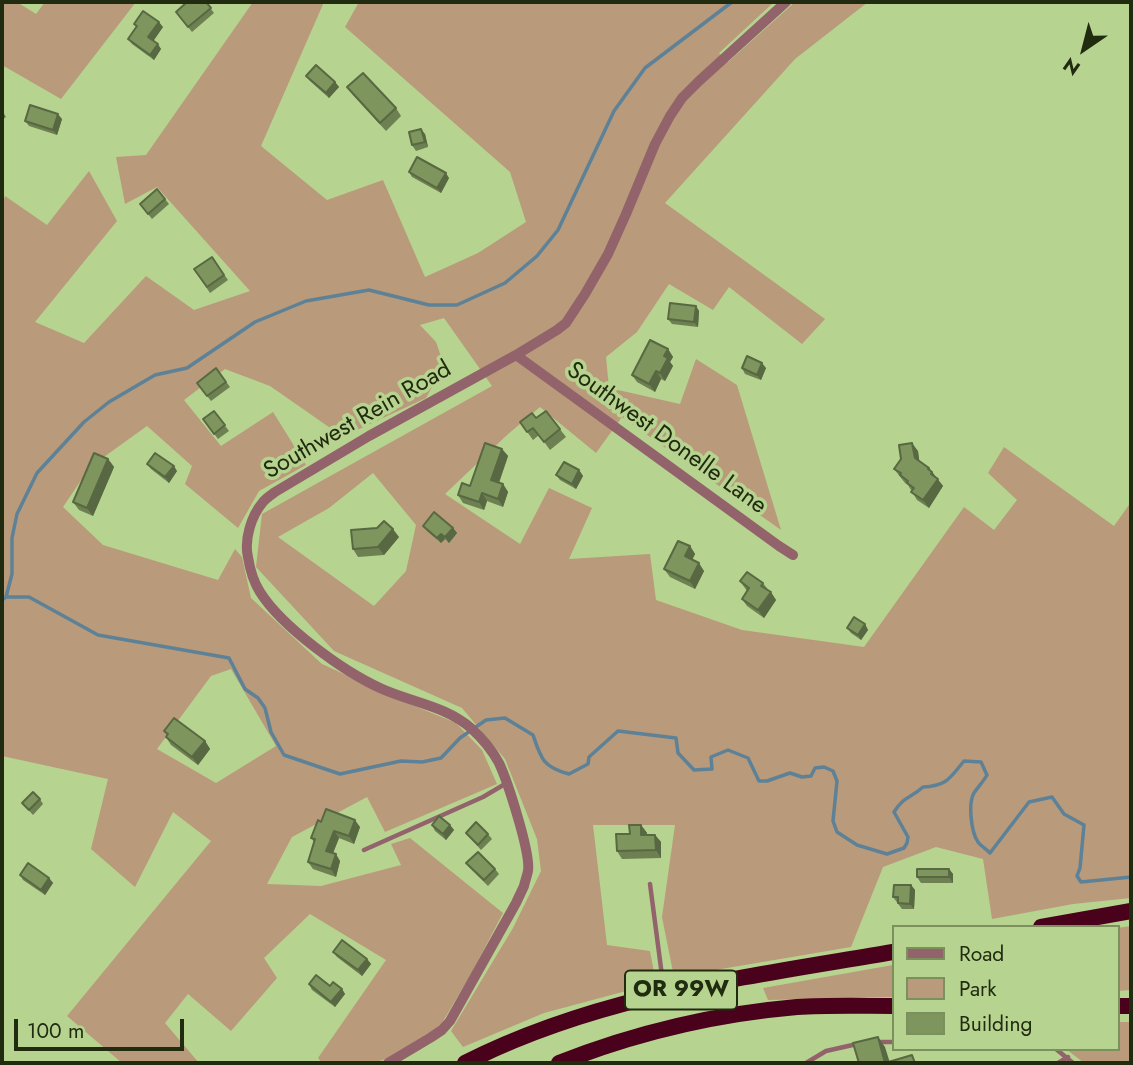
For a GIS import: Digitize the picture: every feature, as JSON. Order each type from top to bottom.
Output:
[{"type":"highway","points":[[1052,925],[1131,911]]},
{"type":"highway","name":"OR 99W","points":[[465,1063],[563,1021],[604,1008],[665,993],[892,952]]},
{"type":"highway","name":"OR 99W","points":[[559,1063],[655,1030],[730,1016],[797,1007],[892,1006]]},
{"type":"street","name":"Southwest Rein Road","points":[[388,1063],[442,1030],[450,1021],[524,886],[528,869],[526,848],[502,769],[492,752],[471,728],[439,709],[380,688],[345,668],[304,639],[260,593],[251,575],[247,552],[247,541],[256,512],[275,492],[369,436],[516,355],[566,323],[608,254],[655,144],[682,98],[786,2]]},
{"type":"street","name":"Southwest Donelle Lane","points":[[516,355],[793,555]]},
{"type":"lane","points":[[364,850],[483,797],[506,783]]},
{"type":"lane","points":[[650,884],[665,993]]},
{"type":"lane","points":[[806,1063],[826,1051],[853,1044],[892,1042]]},
{"type":"lane","points":[[1059,1051],[1073,1063]]},
{"type":"lane","points":[[1058,1063],[1068,1057]]},
{"type":"green space","points":[[2,2],[17,2],[36,14],[45,2],[136,2],[61,99],[2,65]]},
{"type":"green space","points":[[253,2],[324,2],[261,146],[327,200],[383,180],[425,277],[478,253],[526,222],[510,172],[345,27],[359,2],[774,2],[719,53],[728,62],[795,2],[868,2],[795,59],[665,203],[825,319],[802,344],[729,287],[713,310],[669,284],[637,332],[606,357],[609,388],[680,404],[696,359],[737,385],[781,530],[622,417],[596,453],[540,407],[445,494],[520,544],[549,488],[592,508],[569,559],[650,554],[656,600],[742,630],[864,647],[964,507],[994,530],[1017,500],[988,473],[1004,447],[1114,526],[1131,502],[1131,898],[1073,904],[992,919],[983,859],[936,847],[883,867],[851,947],[674,977],[662,917],[675,825],[593,825],[607,945],[650,951],[656,983],[544,1013],[463,1047],[451,1031],[513,928],[541,871],[537,839],[505,759],[462,708],[334,651],[256,567],[262,514],[492,386],[444,318],[420,325],[436,342],[444,365],[426,398],[355,431],[345,420],[336,432],[270,386],[225,369],[184,400],[221,446],[273,412],[306,465],[259,491],[238,528],[185,484],[192,466],[147,426],[90,467],[63,507],[103,545],[218,580],[235,549],[242,557],[251,598],[322,664],[456,723],[482,750],[497,784],[385,832],[367,797],[292,837],[267,884],[321,886],[401,865],[391,844],[410,838],[503,913],[439,1028],[388,1058],[374,1063],[322,1063],[318,1058],[386,960],[310,914],[264,958],[277,978],[231,1031],[188,994],[165,1023],[199,1063],[122,1063],[67,1016],[211,841],[173,812],[135,887],[91,849],[108,779],[2,756],[2,205],[5,196],[47,225],[89,171],[117,221],[35,322],[84,343],[146,276],[194,310],[250,291],[157,187],[125,204],[116,157],[146,155]],"holes":[[[373,473],[416,525],[406,571],[374,606],[278,537],[329,508]],[[231,669],[276,746],[216,783],[157,749],[211,676]]]},
{"type":"green space","points":[[1131,926],[1131,990],[1119,991],[1119,928]]},
{"type":"green space","points":[[892,965],[892,997],[768,1000],[763,988]]},
{"type":"green space","points":[[1119,1022],[1131,1022],[1131,1063],[1084,1063],[1069,1051],[1119,1051]]},
{"type":"building","points":[[187,2],[206,2],[211,8],[188,27],[176,12]]},
{"type":"building","points":[[143,11],[159,22],[148,37],[158,44],[150,55],[128,39]]},
{"type":"building","points":[[316,65],[335,82],[326,93],[306,76]]},
{"type":"building","points":[[363,73],[396,108],[380,123],[347,87]]},
{"type":"building","points":[[30,105],[58,114],[53,130],[25,121]]},
{"type":"building","points":[[421,129],[425,142],[412,145],[409,132]]},
{"type":"building","points":[[417,157],[446,173],[437,188],[409,172]]},
{"type":"building","points":[[157,189],[165,199],[148,214],[140,204]]},
{"type":"building","points":[[212,257],[224,275],[207,287],[194,269]]},
{"type":"building","points":[[670,303],[696,306],[694,322],[668,319]]},
{"type":"building","points":[[650,340],[668,349],[664,356],[668,358],[660,373],[656,371],[649,384],[632,375]]},
{"type":"building","points":[[747,356],[762,363],[757,375],[742,368]]},
{"type":"building","points":[[216,368],[226,382],[207,396],[197,383]]},
{"type":"building","points":[[214,411],[225,425],[214,434],[203,419]]},
{"type":"building","points":[[546,411],[560,429],[544,442],[533,428],[527,432],[520,422],[532,413],[536,418]]},
{"type":"building","points":[[485,443],[502,449],[491,480],[503,484],[498,499],[482,493],[479,502],[458,495],[462,483],[470,486]]},
{"type":"building","points":[[912,443],[915,458],[938,479],[923,500],[911,492],[914,488],[894,469],[901,459],[899,445]]},
{"type":"building","points":[[94,453],[108,459],[87,508],[73,502]]},
{"type":"building","points":[[155,453],[174,466],[165,477],[147,464]]},
{"type":"building","points":[[564,462],[579,470],[572,484],[556,475]]},
{"type":"building","points":[[434,512],[453,528],[445,537],[441,534],[437,538],[423,526]]},
{"type":"building","points":[[384,521],[393,529],[378,547],[353,549],[351,530],[377,528]]},
{"type":"building","points":[[678,541],[690,546],[685,556],[699,563],[690,581],[664,569]]},
{"type":"building","points":[[747,572],[771,592],[758,610],[742,599],[749,588],[740,581]]},
{"type":"building","points":[[854,617],[865,624],[858,635],[847,628]]},
{"type":"building","points":[[174,718],[205,741],[192,757],[166,737],[168,734],[164,731]]},
{"type":"building","points":[[33,792],[40,799],[29,810],[22,803]]},
{"type":"building","points":[[326,809],[355,820],[349,836],[334,831],[326,851],[336,854],[331,869],[308,862],[315,839],[311,838]]},
{"type":"building","points":[[439,816],[450,825],[443,834],[432,825]]},
{"type":"building","points":[[476,822],[488,834],[478,845],[466,833]]},
{"type":"building","points":[[629,825],[641,825],[641,835],[655,835],[656,850],[617,851],[616,834],[630,834]]},
{"type":"building","points":[[478,852],[495,869],[484,880],[466,863]]},
{"type":"building","points":[[28,863],[49,878],[41,890],[20,875]]},
{"type":"building","points":[[917,869],[949,869],[949,877],[917,877]]},
{"type":"building","points":[[894,885],[911,885],[910,904],[898,903],[898,897],[893,897]]},
{"type":"building","points":[[342,940],[367,959],[358,970],[333,952]]},
{"type":"building","points":[[316,975],[330,986],[333,982],[342,989],[331,1002],[309,984]]},
{"type":"building","points":[[878,1037],[885,1063],[859,1063],[853,1043]]},
{"type":"building","points":[[912,1055],[915,1063],[885,1063]]},
{"type":"waterway","points":[[6,597],[12,574],[12,538],[17,514],[37,473],[84,422],[109,402],[155,375],[187,368],[255,322],[306,301],[369,290],[429,305],[457,305],[505,283],[537,256],[558,230],[614,111],[645,68],[732,2]]},
{"type":"waterway","points":[[2,600],[6,597],[29,597],[98,635],[229,658],[245,689],[258,698],[265,708],[271,732],[284,755],[340,774],[401,761],[422,762],[441,758],[460,738],[486,720],[505,718],[533,735],[544,761],[569,774],[588,764],[589,757],[618,731],[676,738],[678,753],[694,770],[712,769],[711,757],[728,750],[748,758],[759,781],[790,773],[802,777],[811,776],[815,768],[824,767],[833,771],[837,781],[833,821],[837,832],[857,845],[887,854],[904,848],[907,843],[908,837],[894,812],[901,803],[923,787],[938,785],[947,780],[964,761],[981,762],[987,775],[972,798],[971,818],[978,842],[990,853],[1029,802],[1052,797],[1064,814],[1084,825],[1077,876],[1081,882],[1131,877]]}]
